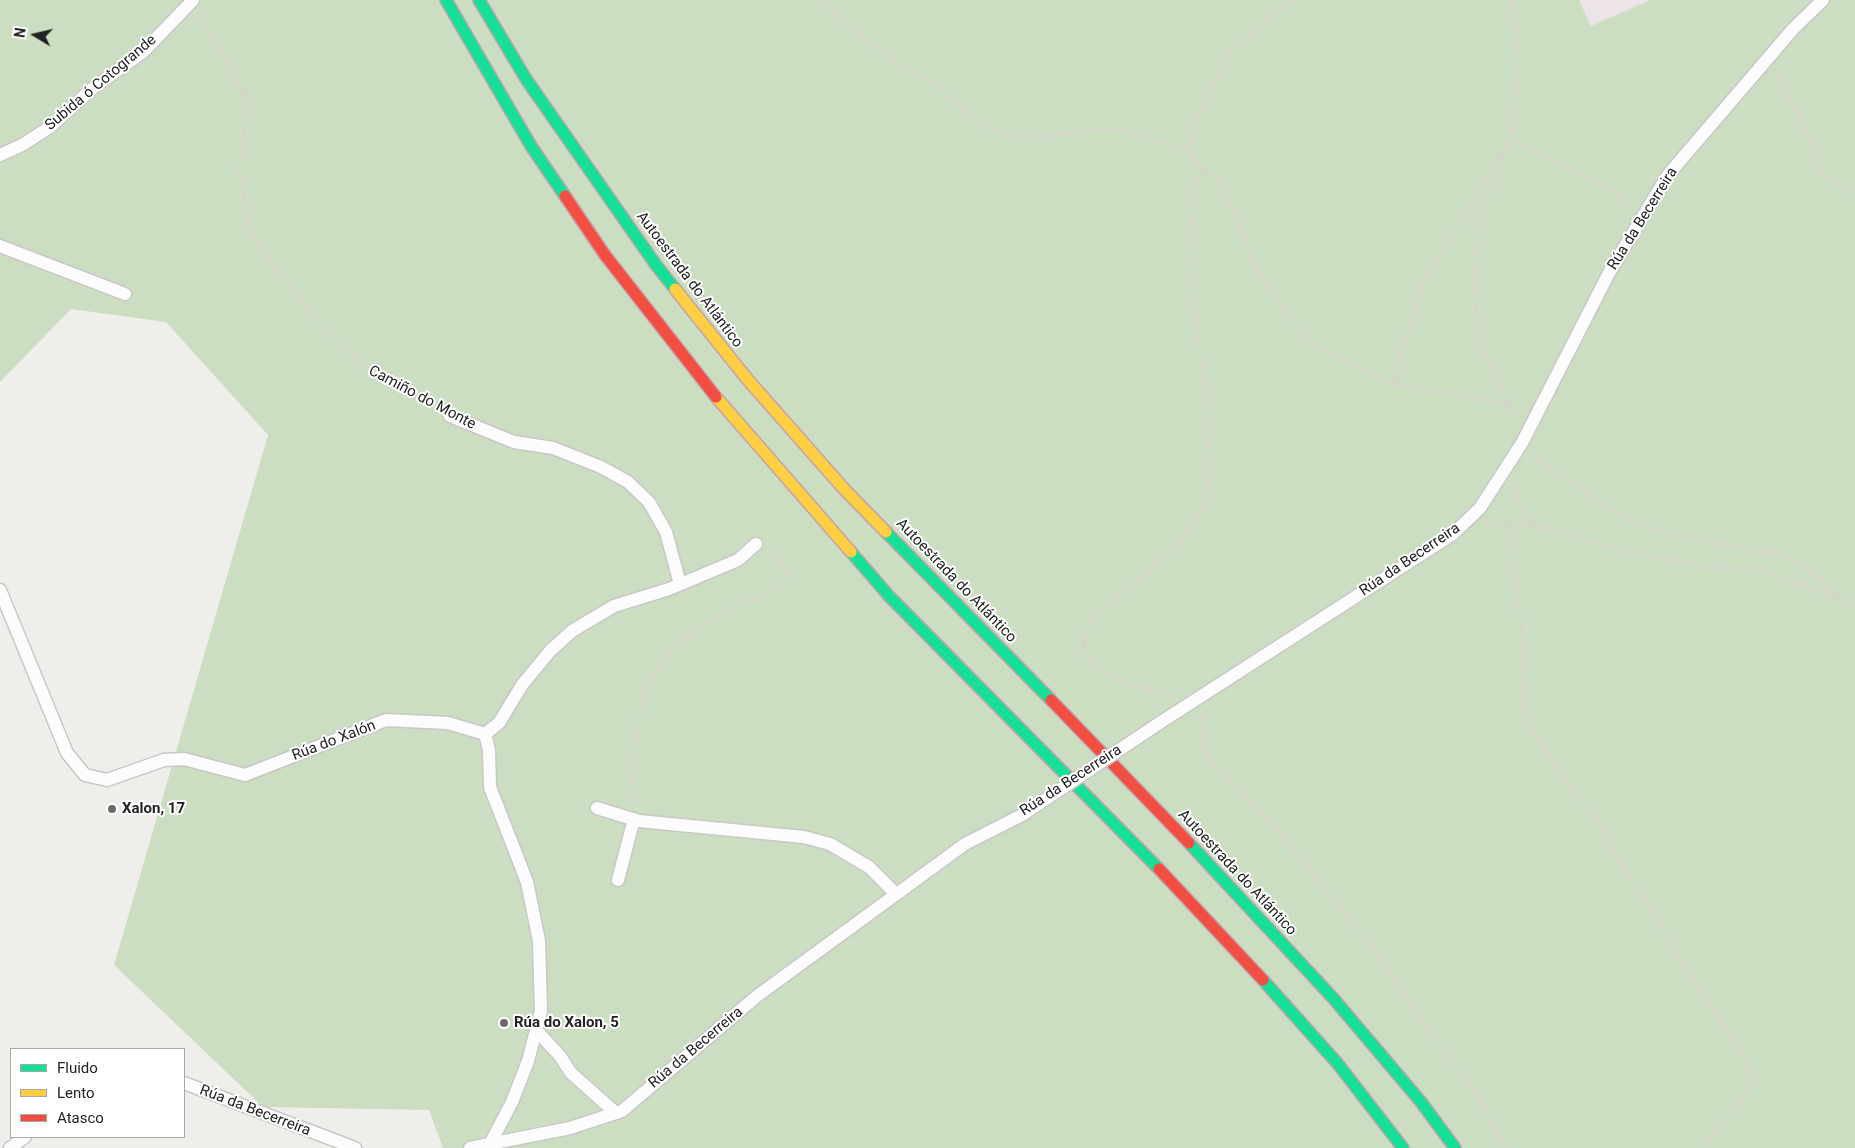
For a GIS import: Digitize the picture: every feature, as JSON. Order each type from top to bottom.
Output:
[{"type":"highway","points":[[446,0],[531,146],[605,255],[722,405],[889,596],[1115,823],[1252,967],[1338,1064],[1403,1148]]},
{"type":"highway","name":"Autoestrada do Atlántico","points":[[479,0],[526,79],[656,265],[748,380],[844,489],[1143,794],[1333,998],[1421,1102],[1455,1148]]},
{"type":"street","name":"Subida ó Cotogrande","points":[[0,155],[22,145],[50,127],[93,88],[143,52],[192,0]]},
{"type":"street","name":"Rúa da Becerreira","points":[[470,1148],[570,1128],[622,1111],[757,996],[965,844],[1022,814],[1160,722],[1453,534],[1480,508],[1522,443],[1611,269],[1668,174],[1770,58],[1793,29],[1823,0]]},
{"type":"street","points":[[0,246],[125,294]]},
{"type":"street","name":"Camiño do Monte","points":[[450,416],[514,442],[553,448],[601,467],[628,482],[649,502],[666,532],[680,584]]},
{"type":"street","points":[[490,1144],[512,1102],[528,1061],[541,1010],[539,941],[527,882],[490,787],[489,750],[485,734],[499,724],[522,685],[550,651],[572,631],[614,606],[680,584],[738,560],[756,544]]},
{"type":"street","name":"Rúa do Xalón","points":[[0,590],[67,753],[85,775],[107,780],[164,760],[184,759],[245,775],[386,720],[448,723],[485,734]]},
{"type":"street","points":[[597,808],[631,818],[804,837],[830,844],[869,867],[896,894]]},
{"type":"street","points":[[618,880],[631,818]]},
{"type":"street","points":[[536,1030],[560,1056],[571,1073],[616,1113]]},
{"type":"street","name":"Rúa da Becerreira","points":[[185,1083],[333,1144],[356,1148]]},
{"type":"street","points":[[10,1148],[24,1138]]},
{"type":"path","name":"Camiño do Monte","points":[[192,0],[248,99],[239,171],[251,234],[322,327],[365,368],[450,416]]},
{"type":"path","points":[[821,0],[842,22],[894,60],[936,86],[979,124],[1002,134],[1032,137],[1097,128],[1124,130],[1190,151],[1202,170],[1217,178],[1239,222],[1256,269],[1310,345],[1396,384],[1508,405],[1533,422]]},
{"type":"path","points":[[1190,151],[1198,116],[1230,51],[1293,0]]},
{"type":"path","points":[[1508,405],[1478,339],[1474,274],[1479,220],[1510,140],[1520,66],[1519,37],[1512,0]]},
{"type":"path","points":[[1770,58],[1802,122],[1823,175],[1855,196]]},
{"type":"path","points":[[1510,140],[1589,177],[1646,212]]},
{"type":"path","points":[[1396,384],[1399,363],[1423,283],[1510,140]]},
{"type":"path","points":[[1202,170],[1193,194],[1194,291],[1210,453],[1208,494],[1195,523],[1174,550],[1096,616],[1084,635],[1084,655],[1097,668],[1123,682],[1197,700],[1203,748],[1211,761],[1282,835],[1358,931],[1477,1096],[1505,1148]]},
{"type":"path","points":[[1522,443],[1541,462],[1630,522],[1684,538],[1771,553],[1799,562],[1844,601]]},
{"type":"path","points":[[1512,459],[1521,511],[1532,525]]},
{"type":"path","points":[[1467,521],[1532,525],[1627,552],[1721,568],[1763,571],[1855,605]]},
{"type":"path","points":[[1511,525],[1521,622],[1524,712],[1528,722],[1558,770],[1597,821],[1635,889],[1655,914],[1679,959],[1742,1052],[1748,1066],[1750,1080],[1743,1095],[1705,1148]]},
{"type":"path","points":[[631,818],[643,693],[672,646],[742,601],[766,596],[787,576],[781,561],[766,546],[756,544]]},
{"type":"shaded area","points":[[1579,0],[1650,0],[1591,26]]},
{"type":"green space","points":[[0,0],[1579,0],[1591,26],[1650,0],[1855,0],[1855,1148],[443,1148],[429,1110],[263,1107],[114,965],[268,435],[166,322],[71,309],[0,382]]},
{"type":"traffic: fast","points":[[446,0],[531,146],[565,196]]},
{"type":"traffic: fast","points":[[479,0],[526,79],[656,265],[675,289]]},
{"type":"traffic: fast","points":[[886,532],[1051,700]]},
{"type":"traffic: fast","points":[[851,552],[889,596],[1159,869]]},
{"type":"traffic: fast","points":[[1189,843],[1333,998],[1421,1102],[1455,1148]]},
{"type":"traffic: fast","points":[[1263,980],[1338,1064],[1403,1148]]},
{"type":"traffic: slow","points":[[675,289],[748,380],[844,489],[886,532]]},
{"type":"traffic: slow","points":[[716,397],[851,552]]},
{"type":"traffic: jam","points":[[565,196],[605,255],[716,397]]},
{"type":"traffic: jam","points":[[1051,700],[1189,843]]},
{"type":"traffic: jam","points":[[1159,869],[1263,980]]},
{"type":"place","name":"Xalon, 17","points":[[112,809]]},
{"type":"place","name":"Rúa do Xalon, 5","points":[[504,1023]]}]
